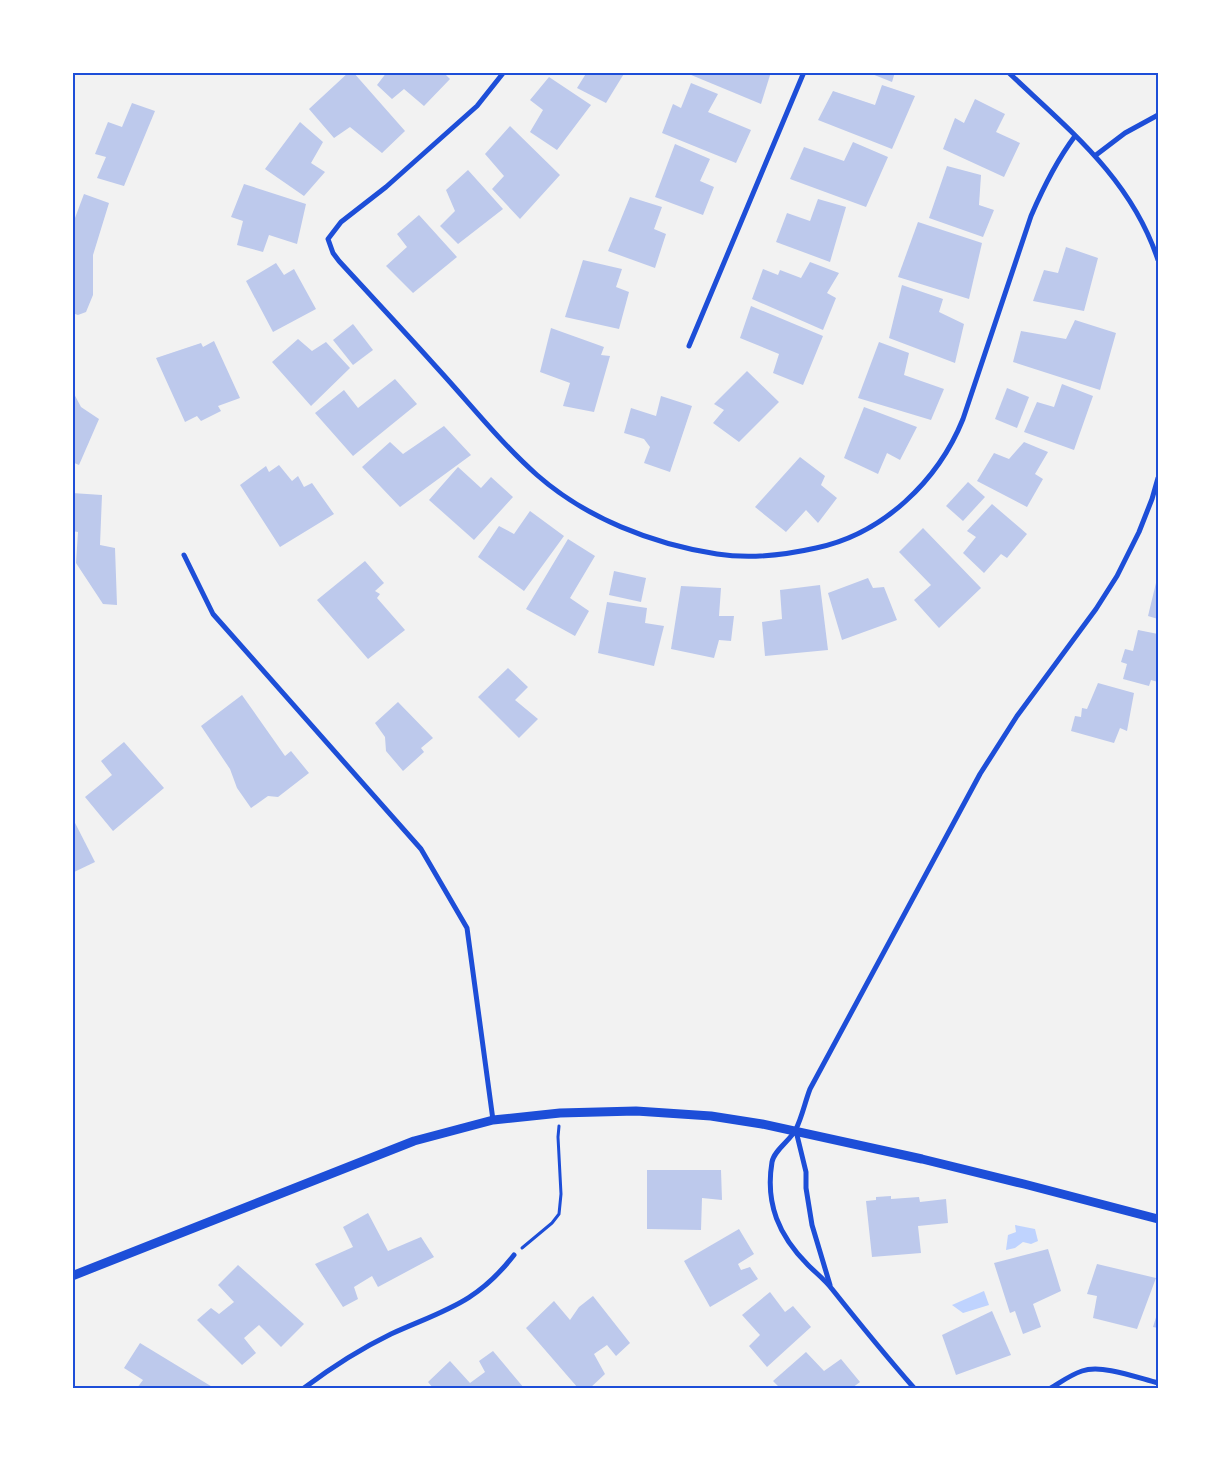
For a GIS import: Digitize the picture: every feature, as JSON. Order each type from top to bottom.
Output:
[{"type":"street","points":[[504,72],[477,106],[386,187],[341,222],[328,239],[333,253],[500,439],[538,476],[572,501],[600,517],[633,532],[664,542],[718,555],[745,556],[797,552],[825,546],[849,538],[867,529],[887,516],[918,490],[946,454],[963,419],[1031,216],[1042,190],[1059,160],[1076,136]]},
{"type":"street","points":[[689,346],[804,72]]},
{"type":"street","points":[[1008,72],[1096,155],[1121,186],[1146,227],[1158,260]]},
{"type":"street","points":[[1096,155],[1125,133],[1158,115]]},
{"type":"street","points":[[914,1388],[850,1313],[831,1286],[798,1255],[780,1230],[774,1212],[771,1191],[772,1160],[796,1130],[810,1089],[980,774],[1032,696],[1109,590],[1139,532],[1158,478]]},
{"type":"street","points":[[184,555],[213,614],[421,849],[467,928],[493,1120]]},
{"type":"street","points":[[72,1276],[414,1141],[493,1120],[560,1113],[636,1111],[711,1116],[796,1130],[1024,1184],[1158,1219]]},
{"type":"street","points":[[796,1130],[806,1172],[806,1188],[812,1225],[831,1286]]},
{"type":"street","points":[[304,1388],[349,1356],[392,1334],[447,1311],[473,1296],[494,1279],[514,1255]]},
{"type":"street","points":[[1051,1388],[1066,1378],[1084,1370],[1095,1369],[1158,1383]]},
{"type":"path","points":[[514,1255],[552,1223],[559,1214],[561,1194],[558,1137],[560,1113]]},
{"type":"water","points":[[1015,1225],[1035,1229],[1038,1241],[1031,1244],[1023,1242],[1015,1248],[1006,1250],[1008,1235],[1016,1232]]},
{"type":"water","points":[[984,1291],[989,1305],[963,1313],[952,1305]]},
{"type":"building","points":[[349,72],[353,72],[405,131],[382,153],[350,127],[334,138],[309,109]]},
{"type":"building","points":[[387,72],[443,72],[450,79],[424,106],[404,89],[392,99],[377,85]]},
{"type":"building","points":[[587,72],[625,72],[606,103],[577,88]]},
{"type":"building","points":[[684,72],[771,72],[761,104]]},
{"type":"building","points":[[867,72],[895,72],[892,82]]},
{"type":"building","points":[[549,77],[591,105],[557,150],[530,132],[543,110],[530,100]]},
{"type":"building","points":[[691,83],[718,94],[708,112],[751,130],[736,163],[662,133],[673,104],[681,108]]},
{"type":"building","points":[[882,85],[915,96],[892,149],[818,120],[833,91],[875,105]]},
{"type":"building","points":[[975,99],[1005,114],[996,132],[1020,143],[1004,177],[943,149],[955,118],[964,123]]},
{"type":"building","points":[[132,103],[155,111],[124,186],[97,178],[106,157],[95,154],[108,122],[122,127]]},
{"type":"building","points":[[300,122],[323,142],[311,163],[325,172],[304,196],[265,169]]},
{"type":"building","points":[[510,126],[560,175],[520,219],[492,189],[504,176],[485,154]]},
{"type":"building","points":[[853,142],[888,157],[866,207],[790,179],[804,147],[844,161]]},
{"type":"building","points":[[675,144],[710,159],[700,181],[714,187],[703,215],[655,197]]},
{"type":"building","points":[[947,166],[981,175],[979,205],[994,210],[983,237],[929,218]]},
{"type":"building","points":[[468,170],[503,209],[458,244],[440,226],[455,211],[446,190]]},
{"type":"building","points":[[244,184],[306,204],[297,244],[269,235],[263,252],[237,245],[243,221],[231,217]]},
{"type":"building","points":[[84,194],[109,203],[93,255],[93,295],[86,312],[78,315],[72,313],[72,226]]},
{"type":"building","points":[[630,197],[662,207],[654,229],[666,234],[655,268],[608,251]]},
{"type":"building","points":[[818,199],[846,207],[830,262],[776,242],[787,213],[810,221]]},
{"type":"building","points":[[419,215],[457,257],[413,293],[386,266],[407,247],[397,234]]},
{"type":"building","points":[[918,222],[982,243],[969,299],[898,277]]},
{"type":"building","points":[[1066,247],[1098,258],[1084,311],[1033,301],[1044,270],[1058,273]]},
{"type":"building","points":[[583,260],[622,269],[616,287],[629,292],[619,329],[565,317]]},
{"type":"building","points":[[810,262],[839,273],[827,293],[836,298],[823,330],[752,299],[763,269],[778,275],[780,270],[801,278]]},
{"type":"building","points":[[276,263],[284,275],[294,269],[316,309],[273,332],[246,281]]},
{"type":"building","points":[[902,285],[943,299],[939,312],[964,324],[955,363],[889,338]]},
{"type":"building","points":[[751,306],[823,336],[803,385],[773,373],[779,354],[740,338]]},
{"type":"building","points":[[1075,320],[1116,333],[1100,390],[1013,362],[1021,331],[1066,339]]},
{"type":"building","points":[[353,324],[373,350],[353,365],[333,340]]},
{"type":"building","points":[[551,328],[604,347],[601,355],[610,356],[594,412],[563,406],[570,383],[540,372]]},
{"type":"building","points":[[298,339],[312,351],[326,342],[350,368],[311,406],[272,362]]},
{"type":"building","points":[[214,341],[240,398],[218,406],[221,411],[201,421],[197,416],[185,422],[156,358],[201,343],[203,347]]},
{"type":"building","points":[[879,342],[909,353],[904,375],[944,389],[931,420],[858,398]]},
{"type":"building","points":[[747,371],[779,402],[739,442],[713,423],[724,410],[714,404]]},
{"type":"building","points":[[395,379],[417,404],[353,456],[315,413],[344,390],[358,408]]},
{"type":"building","points":[[1062,384],[1093,396],[1074,450],[1024,432],[1037,402],[1054,407]]},
{"type":"building","points":[[1007,388],[1029,397],[1017,428],[995,419]]},
{"type":"building","points":[[72,390],[81,407],[99,419],[79,465],[72,462]]},
{"type":"building","points":[[661,396],[692,406],[670,472],[644,463],[650,447],[644,439],[624,433],[631,408],[656,416]]},
{"type":"building","points":[[864,407],[917,427],[900,460],[887,453],[878,474],[844,458]]},
{"type":"building","points":[[444,426],[471,455],[400,507],[362,467],[390,442],[403,454]]},
{"type":"building","points":[[1024,442],[1048,452],[1035,474],[1043,479],[1027,507],[977,481],[994,453],[1009,459]]},
{"type":"building","points":[[800,457],[825,476],[821,485],[837,498],[818,523],[806,510],[786,532],[755,507]]},
{"type":"building","points":[[279,465],[292,481],[298,476],[304,487],[312,483],[334,514],[280,547],[240,485],[266,466],[269,472]]},
{"type":"building","points":[[458,467],[481,488],[491,477],[513,497],[474,540],[429,500]]},
{"type":"building","points":[[968,482],[985,497],[963,521],[946,506]]},
{"type":"building","points":[[72,493],[102,495],[100,545],[115,548],[117,605],[103,604],[76,563],[78,532],[72,531]]},
{"type":"building","points":[[992,504],[1027,534],[1007,558],[1001,554],[984,573],[963,553],[976,537],[967,531]]},
{"type":"building","points":[[530,511],[564,536],[524,591],[478,557],[499,526],[514,534]]},
{"type":"building","points":[[923,528],[981,588],[939,628],[914,600],[931,585],[899,552]]},
{"type":"building","points":[[568,539],[595,556],[570,598],[589,611],[575,636],[526,609]]},
{"type":"building","points":[[365,561],[384,583],[375,591],[380,594],[377,598],[405,630],[368,659],[317,600]]},
{"type":"building","points":[[614,571],[646,578],[641,602],[609,595]]},
{"type":"building","points":[[868,578],[873,588],[884,587],[897,620],[842,640],[828,593]]},
{"type":"building","points":[[1158,581],[1158,619],[1148,616]]},
{"type":"building","points":[[820,585],[828,650],[765,656],[762,622],[782,619],[780,590]]},
{"type":"building","points":[[681,586],[721,588],[719,616],[734,616],[731,641],[719,640],[714,658],[671,649]]},
{"type":"building","points":[[607,602],[647,608],[645,623],[664,626],[654,666],[598,653]]},
{"type":"building","points":[[1138,630],[1158,634],[1158,682],[1151,680],[1149,686],[1123,679],[1127,664],[1121,662],[1125,649],[1133,651]]},
{"type":"building","points":[[508,668],[528,687],[515,700],[538,719],[519,738],[478,697]]},
{"type":"building","points":[[1098,683],[1134,693],[1127,731],[1120,728],[1114,743],[1071,731],[1075,716],[1081,717],[1082,708],[1087,709]]},
{"type":"building","points":[[242,695],[285,756],[291,751],[309,773],[278,797],[268,796],[251,808],[237,788],[230,769],[201,726]]},
{"type":"building","points":[[398,702],[433,738],[421,748],[424,752],[403,771],[386,751],[385,737],[375,723]]},
{"type":"building","points":[[124,742],[164,788],[113,831],[85,797],[112,775],[101,761]]},
{"type":"building","points":[[72,817],[95,862],[72,873]]},
{"type":"building","points":[[647,1170],[721,1170],[722,1200],[702,1198],[701,1230],[647,1229]]},
{"type":"building","points":[[891,1196],[891,1199],[919,1197],[920,1202],[946,1199],[948,1223],[918,1226],[921,1253],[872,1257],[866,1201],[876,1200],[876,1197]]},
{"type":"building","points":[[368,1213],[388,1251],[421,1237],[434,1257],[378,1287],[372,1276],[354,1287],[358,1299],[343,1307],[315,1264],[353,1247],[343,1227]]},
{"type":"building","points":[[739,1229],[754,1254],[738,1264],[741,1270],[750,1267],[758,1279],[710,1307],[684,1261]]},
{"type":"building","points":[[1048,1249],[1061,1291],[1033,1304],[1041,1327],[1023,1334],[1015,1311],[1010,1313],[994,1263]]},
{"type":"building","points":[[1097,1264],[1156,1278],[1137,1329],[1093,1318],[1097,1296],[1087,1294]]},
{"type":"building","points":[[238,1265],[304,1324],[281,1347],[259,1325],[244,1338],[256,1353],[242,1365],[197,1320],[211,1308],[219,1314],[234,1302],[218,1285]]},
{"type":"building","points":[[770,1292],[785,1312],[793,1306],[811,1327],[767,1367],[749,1346],[760,1335],[742,1315]]},
{"type":"building","points":[[593,1296],[630,1343],[616,1356],[607,1345],[594,1354],[605,1374],[590,1388],[578,1388],[526,1328],[554,1301],[570,1320],[579,1307]]},
{"type":"building","points":[[992,1311],[1011,1355],[956,1375],[942,1335]]},
{"type":"building","points":[[1158,1311],[1158,1328],[1153,1327]]},
{"type":"building","points":[[140,1343],[214,1388],[137,1388],[143,1380],[124,1368]]},
{"type":"building","points":[[493,1351],[524,1388],[433,1388],[428,1382],[450,1361],[470,1383],[485,1372],[479,1361]]},
{"type":"building","points":[[806,1352],[824,1371],[841,1359],[860,1382],[852,1388],[780,1388],[773,1381]]}]
